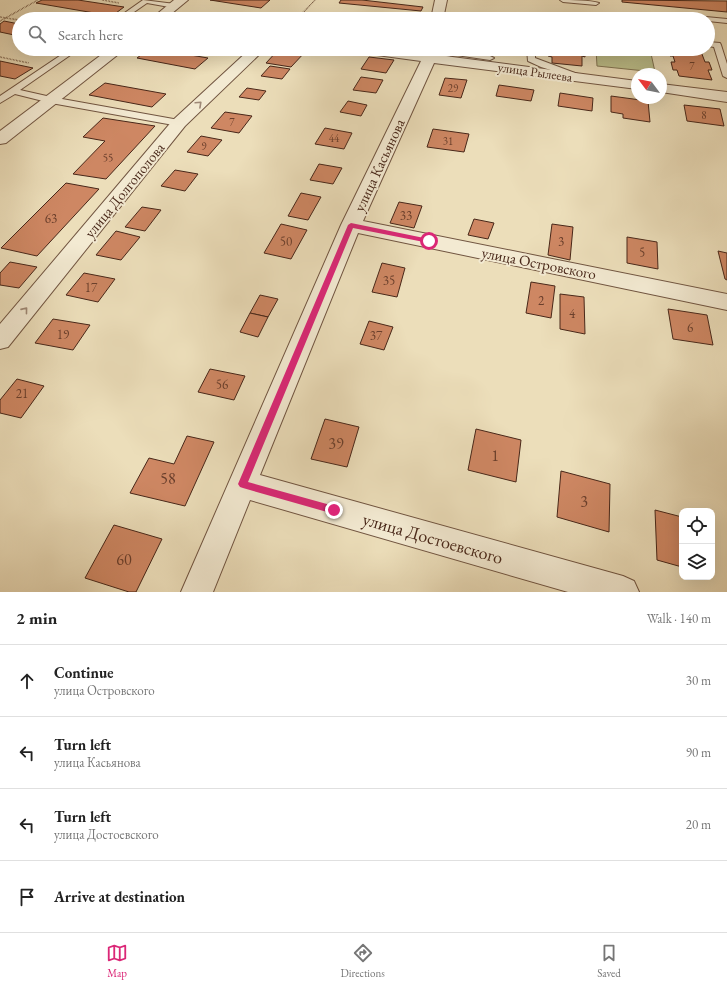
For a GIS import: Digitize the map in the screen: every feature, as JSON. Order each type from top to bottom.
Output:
[{"type":"street","points":[[438,12],[441,0]]},
{"type":"street","points":[[167,12],[179,3]]},
{"type":"street","points":[[0,139],[109,56]]},
{"type":"street","name":"улица Долгополова","points":[[0,340],[178,123],[250,56]]},
{"type":"street","name":"улица Касьянова","points":[[197,592],[351,225],[429,56]]},
{"type":"street","name":"улица Рылеева","points":[[448,56],[631,84]]},
{"type":"street","points":[[667,89],[727,97]]},
{"type":"street","name":"улица Островского","points":[[351,225],[727,302]]},
{"type":"street","name":"улица Достоевского","points":[[243,484],[624,592]]},
{"type":"lane","points":[[129,12],[146,0],[179,3]]},
{"type":"lane","points":[[563,0],[596,3]]},
{"type":"lane","points":[[715,20],[727,21]]},
{"type":"lane","points":[[715,45],[717,45],[727,76]]},
{"type":"lane","points":[[0,100],[64,56]]},
{"type":"lane","points":[[476,56],[490,58]]},
{"type":"lane","points":[[531,56],[531,59],[544,66],[590,79]]},
{"type":"lane","points":[[13,91],[51,100],[178,123]]},
{"type":"path","points":[[17,12],[38,0]]},
{"type":"path","points":[[304,12],[315,0]]},
{"type":"path","points":[[0,21],[12,15]]},
{"type":"path","points":[[0,17],[12,19]]},
{"type":"path","points":[[0,57],[48,67]]},
{"type":"green space","points":[[596,56],[652,56],[654,68],[631,68],[631,70],[597,66]]},
{"type":"building","points":[[42,0],[78,0],[124,7],[117,12],[89,12],[36,3]]},
{"type":"building","points":[[210,0],[270,0],[261,8]]},
{"type":"building","points":[[341,0],[362,0],[423,7],[421,11],[339,3]]},
{"type":"building","points":[[622,0],[727,1],[727,12],[622,2]]},
{"type":"building","points":[[4,21],[12,23],[12,35],[0,32],[0,24]]},
{"type":"building","points":[[140,56],[196,56],[208,58],[195,69],[137,58]]},
{"type":"building","points":[[272,56],[301,56],[291,67],[266,63]]},
{"type":"building","points":[[548,56],[582,56],[582,66],[552,63],[552,57]]},
{"type":"building","points":[[673,56],[703,56],[705,62],[709,62],[712,70],[708,70],[712,80],[679,76],[677,70],[673,70],[671,62],[675,62]]},
{"type":"building","points":[[369,57],[394,60],[386,73],[361,69]]},
{"type":"building","points":[[0,61],[33,68],[15,79],[0,76]]},
{"type":"building","points":[[270,66],[290,69],[282,79],[261,76]]},
{"type":"building","points":[[361,77],[383,80],[376,93],[353,90]]},
{"type":"building","points":[[445,78],[467,80],[461,98],[439,95]]},
{"type":"building","points":[[105,83],[166,94],[152,107],[89,95]]},
{"type":"building","points":[[499,85],[534,90],[531,101],[496,96]]},
{"type":"building","points":[[247,88],[266,91],[259,100],[239,97]]},
{"type":"building","points":[[560,93],[593,98],[592,111],[558,106]]},
{"type":"building","points":[[611,96],[631,99],[631,104],[648,104],[650,122],[623,118],[623,114],[611,112]]},
{"type":"building","points":[[348,101],[367,105],[361,116],[340,112]]},
{"type":"building","points":[[684,105],[720,109],[724,126],[687,121]]},
{"type":"building","points":[[225,112],[252,116],[239,133],[211,128]]},
{"type":"building","points":[[103,118],[155,126],[106,179],[73,174],[105,141],[83,137]]},
{"type":"building","points":[[325,128],[352,133],[344,149],[315,144]]},
{"type":"building","points":[[433,129],[469,134],[464,152],[427,147]]},
{"type":"building","points":[[201,136],[222,140],[208,156],[187,152]]},
{"type":"building","points":[[319,164],[342,168],[333,184],[310,180]]},
{"type":"building","points":[[175,170],[198,174],[185,191],[161,186]]},
{"type":"building","points":[[66,183],[99,189],[37,256],[1,248]]},
{"type":"building","points":[[301,193],[321,197],[308,220],[288,216]]},
{"type":"building","points":[[399,202],[422,206],[414,228],[390,223]]},
{"type":"building","points":[[142,207],[161,210],[145,231],[125,227]]},
{"type":"building","points":[[474,219],[494,223],[488,239],[468,235]]},
{"type":"building","points":[[281,224],[307,230],[291,259],[264,253]]},
{"type":"building","points":[[552,224],[573,227],[570,260],[548,255]]},
{"type":"building","points":[[116,231],[140,237],[121,260],[96,255]]},
{"type":"building","points":[[627,237],[657,242],[658,269],[627,263]]},
{"type":"building","points":[[718,251],[727,253],[727,280],[725,279]]},
{"type":"building","points":[[10,262],[37,267],[19,288],[0,285],[0,273]]},
{"type":"building","points":[[382,263],[405,268],[397,297],[372,292]]},
{"type":"building","points":[[84,273],[115,279],[98,302],[66,295]]},
{"type":"building","points":[[531,282],[555,286],[551,318],[526,313]]},
{"type":"building","points":[[560,294],[584,297],[585,334],[560,329]]},
{"type":"building","points":[[260,295],[278,299],[268,317],[250,313]]},
{"type":"building","points":[[668,309],[707,315],[713,345],[673,339]]},
{"type":"building","points":[[250,313],[268,317],[258,337],[240,332]]},
{"type":"building","points":[[53,319],[90,325],[73,350],[35,343]]},
{"type":"building","points":[[369,321],[393,327],[384,350],[360,344]]},
{"type":"building","points":[[210,369],[245,376],[234,400],[198,392]]},
{"type":"building","points":[[17,379],[44,386],[21,418],[0,413],[0,400]]},
{"type":"building","points":[[325,419],[359,427],[347,467],[311,459]]},
{"type":"building","points":[[476,429],[521,440],[516,482],[468,470]]},
{"type":"building","points":[[187,436],[214,442],[185,506],[130,493],[149,458],[174,464]]},
{"type":"building","points":[[561,471],[610,484],[609,532],[557,517]]},
{"type":"building","points":[[655,510],[679,516],[679,566],[657,560]]},
{"type":"building","points":[[114,525],[162,539],[136,592],[129,592],[85,578]]},
{"type":"route","points":[[334,510],[243,484],[351,225],[429,241]]}]
